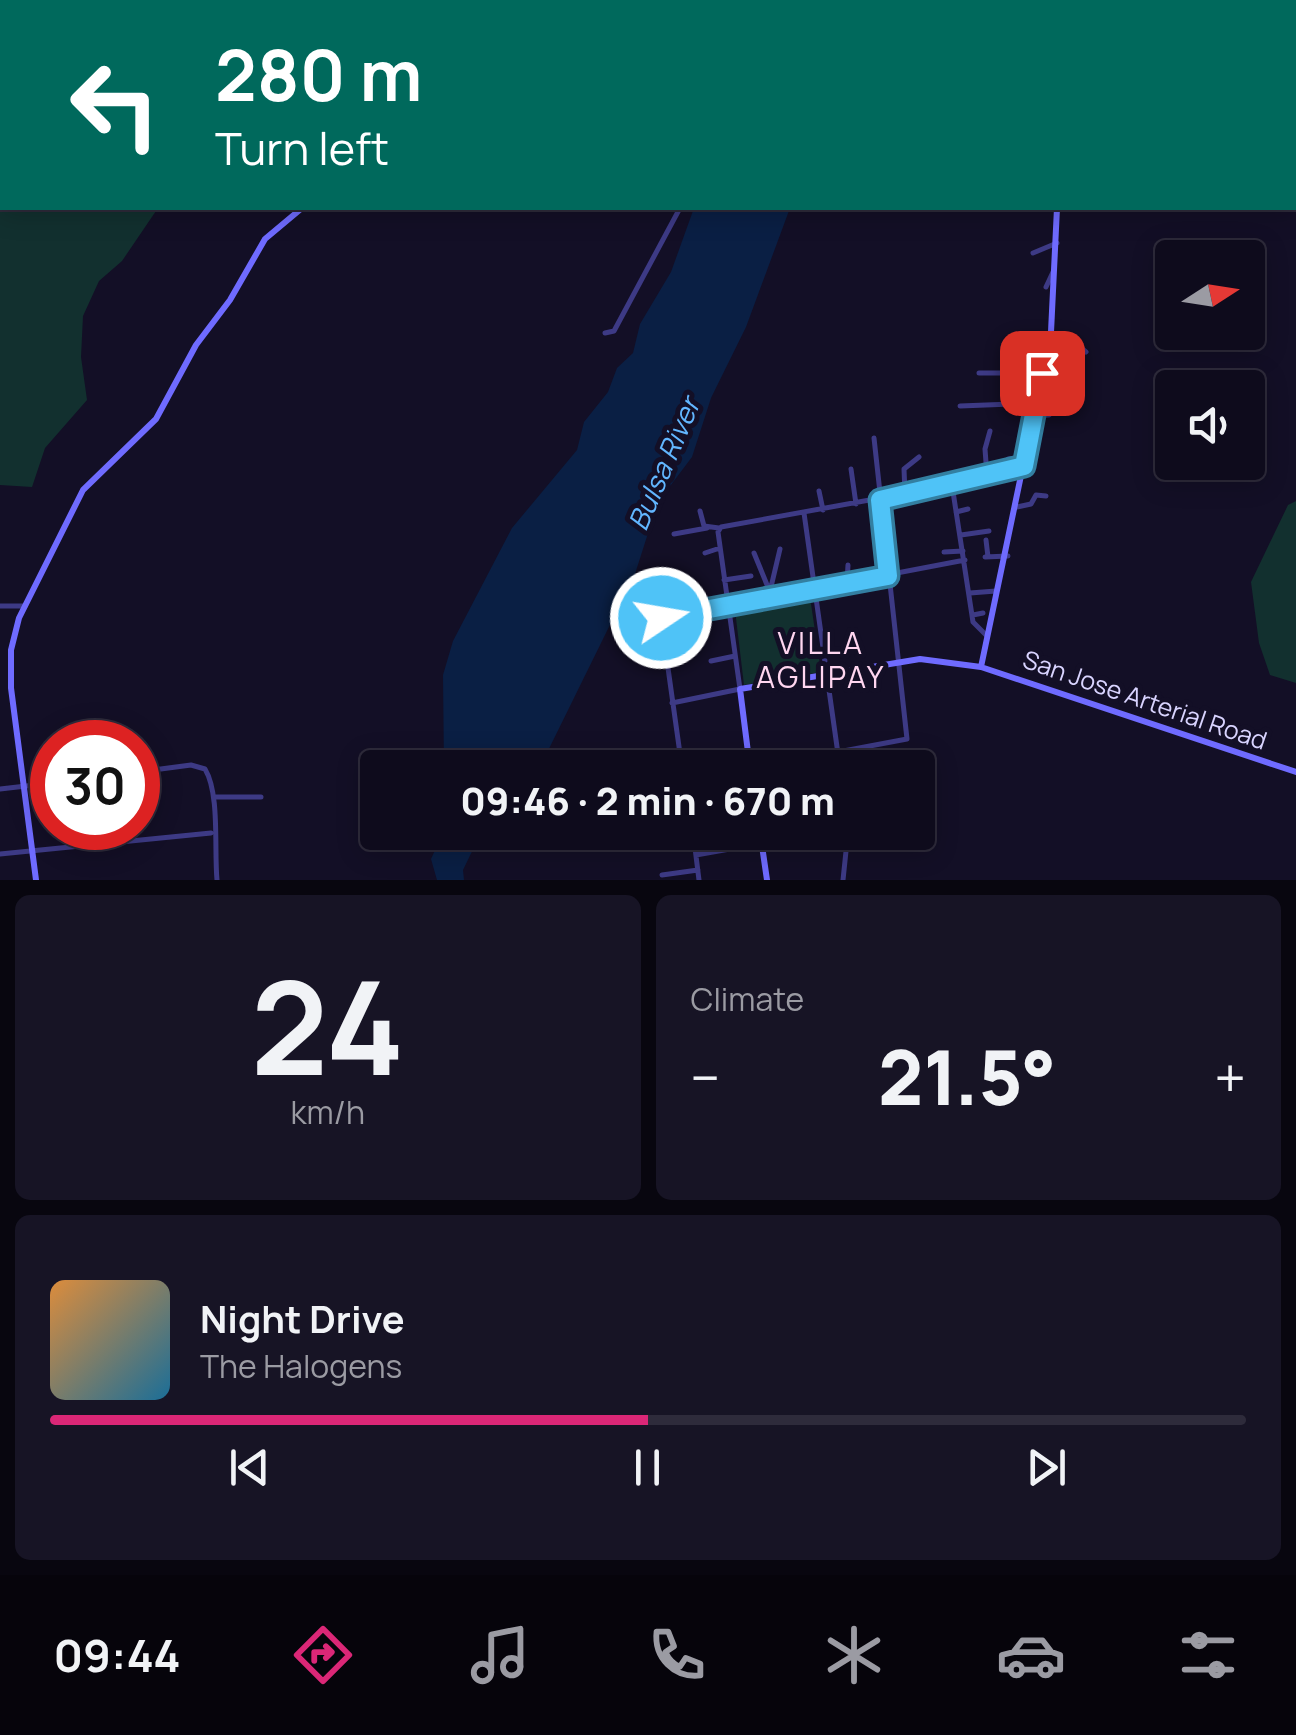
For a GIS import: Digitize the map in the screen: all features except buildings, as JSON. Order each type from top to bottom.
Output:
[{"type":"main road","points":[[36,880],[10,674],[12,638],[19,618],[83,490],[156,419],[189,357],[265,239],[300,210]]},
{"type":"main road","points":[[982,667],[1048,351],[1057,266],[1057,210]]},
{"type":"main road","name":"San Jose Arterial Road","points":[[740,689],[938,658],[982,667],[1296,772]]},
{"type":"main road","points":[[740,689],[748,750]]},
{"type":"main road","points":[[763,850],[768,880]]},
{"type":"street","points":[[604,333],[614,331],[679,210]]},
{"type":"street","points":[[1032,253],[1057,243]]},
{"type":"street","points":[[1046,287],[1057,266]]},
{"type":"street","points":[[1016,350],[1080,348],[1086,352]]},
{"type":"street","points":[[979,373],[1042,373]]},
{"type":"street","points":[[1034,416],[1048,415],[1066,398]]},
{"type":"street","points":[[960,406],[1036,404]]},
{"type":"street","points":[[987,476],[984,457],[990,430]]},
{"type":"street","points":[[848,750],[907,739],[874,438]]},
{"type":"street","points":[[905,494],[904,469],[919,457]]},
{"type":"street","points":[[1008,459],[1025,461]]},
{"type":"street","points":[[674,534],[880,500],[987,476],[1025,461]]},
{"type":"street","points":[[851,470],[856,504]]},
{"type":"street","points":[[942,479],[942,487]]},
{"type":"street","points":[[952,485],[972,615],[977,630],[989,638]]},
{"type":"street","points":[[819,491],[823,510]]},
{"type":"street","points":[[1018,507],[1029,508],[1036,496],[1046,496]]},
{"type":"street","points":[[956,512],[968,509]]},
{"type":"street","points":[[700,512],[707,528]]},
{"type":"street","points":[[804,514],[837,750]]},
{"type":"street","points":[[672,703],[740,689],[719,528]]},
{"type":"street","points":[[961,536],[989,531]]},
{"type":"street","points":[[986,540],[987,557],[1008,556]]},
{"type":"street","points":[[705,553],[720,548]]},
{"type":"street","points":[[771,593],[780,549]]},
{"type":"street","points":[[944,552],[976,557]]},
{"type":"street","points":[[754,553],[771,593]]},
{"type":"street","points":[[679,750],[661,618],[771,593],[888,576],[964,556]]},
{"type":"street","points":[[847,583],[848,565]]},
{"type":"street","points":[[724,580],[751,576]]},
{"type":"street","points":[[970,593],[992,593],[1001,585]]},
{"type":"street","points":[[2,606],[25,606]]},
{"type":"street","points":[[2,606],[19,618]]},
{"type":"street","points":[[972,615],[984,614]]},
{"type":"street","points":[[664,652],[688,646]]},
{"type":"street","points":[[710,661],[735,656]]},
{"type":"street","points":[[670,688],[679,686]]},
{"type":"street","points":[[160,770],[200,765],[208,774],[214,797],[211,833],[218,880]]},
{"type":"street","points":[[0,788],[30,785]]},
{"type":"street","points":[[214,797],[261,796]]},
{"type":"street","points":[[0,854],[211,833]]},
{"type":"street","points":[[695,850],[699,880]]},
{"type":"street","points":[[696,855],[721,850]]},
{"type":"street","points":[[843,880],[846,850]]},
{"type":"street","points":[[662,875],[698,870]]},
{"type":"green space","points":[[0,210],[157,210],[122,261],[99,281],[83,316],[81,357],[87,400],[45,448],[32,487],[0,485]]},
{"type":"green space","points":[[1296,501],[1296,683],[1270,675],[1259,643],[1251,582],[1288,505]]},
{"type":"green space","points":[[810,597],[821,672],[744,685],[735,610]]},
{"type":"water","name":"Bulsa River","points":[[693,210],[789,210],[746,327],[711,398],[692,457],[658,502],[635,574],[548,750],[444,750],[443,675],[453,641],[512,528],[577,450],[584,422],[608,392],[617,368],[633,353],[640,324],[671,272]]},
{"type":"water","points":[[435,850],[473,850],[463,870],[464,880],[437,880],[431,859]]},
{"type":"district","name":"VILLA AGLIPAY","points":[[821,661]]},
{"type":"route","points":[[661,618],[888,576],[880,500],[1024,466],[1042,373]]}]
